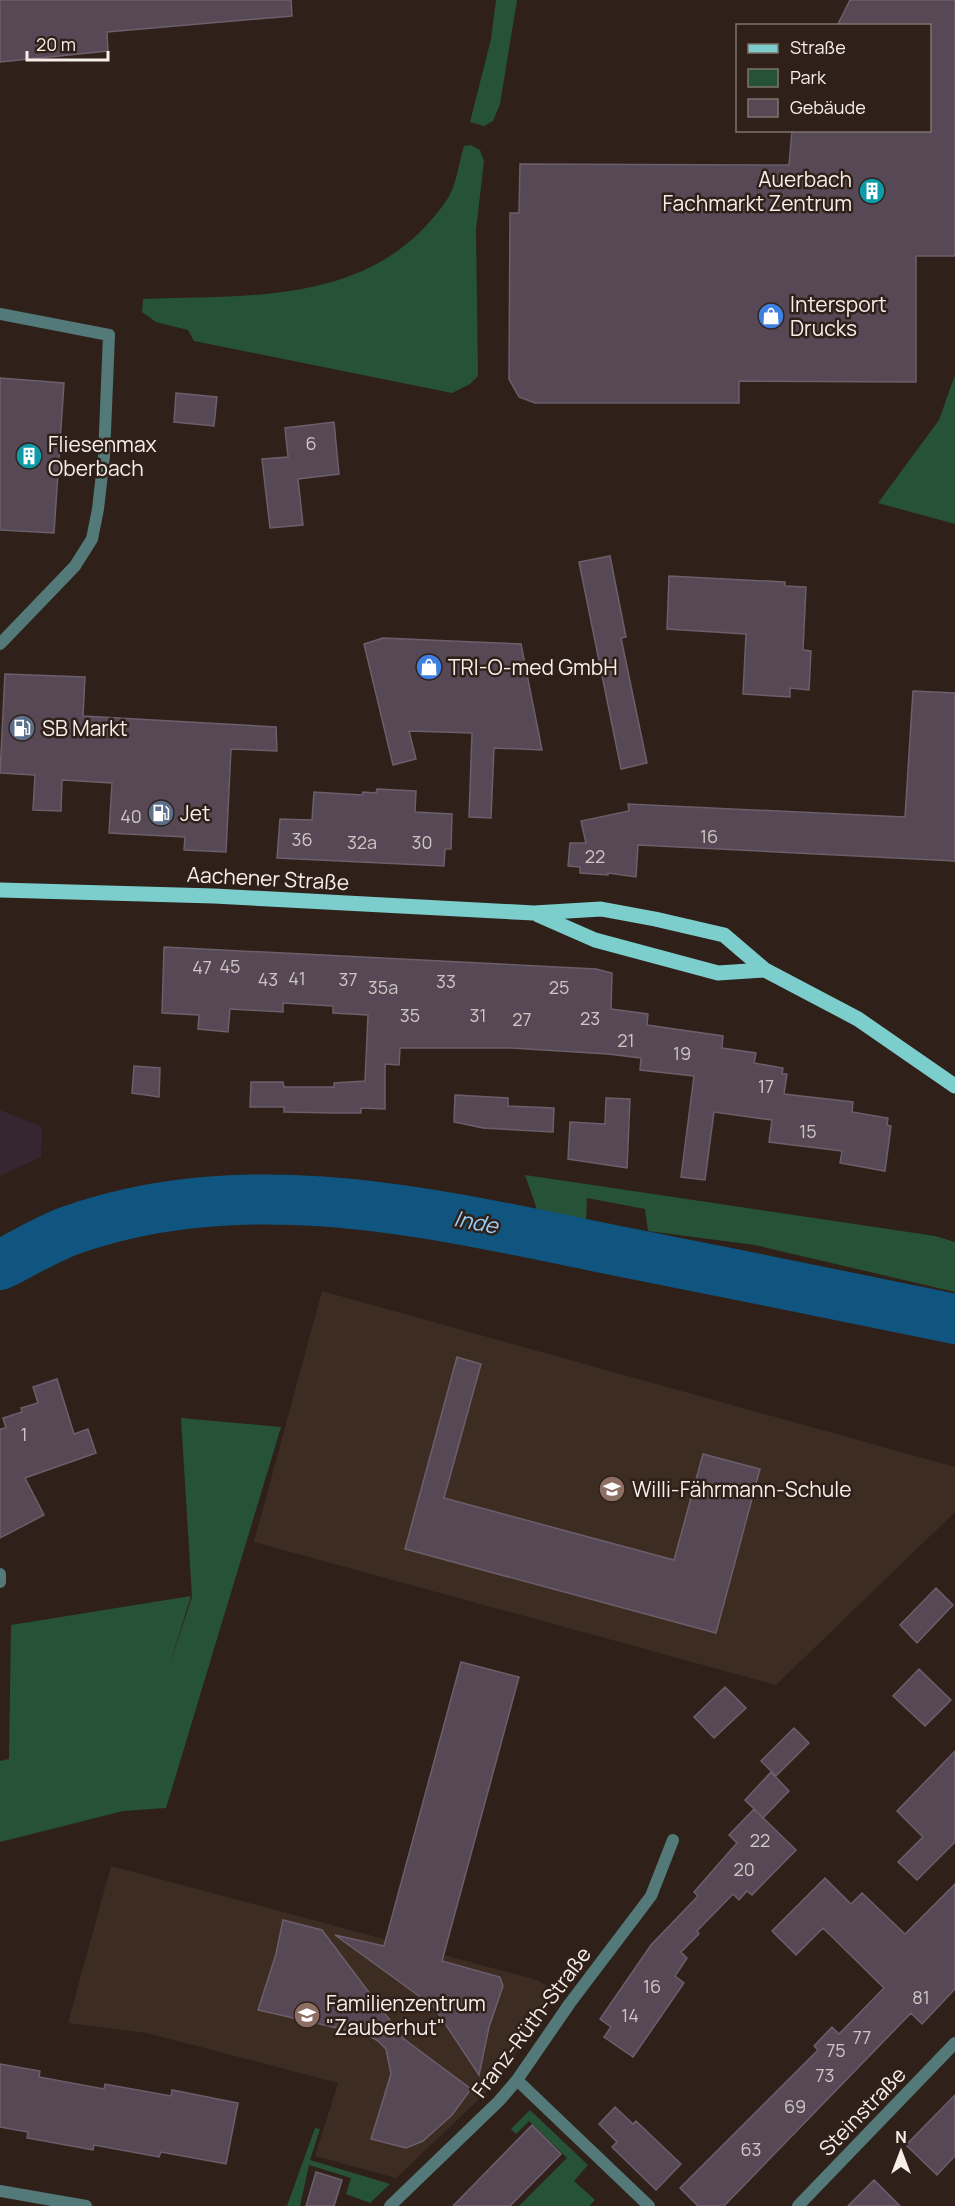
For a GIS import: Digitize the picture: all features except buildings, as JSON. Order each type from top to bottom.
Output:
[{"type":"main road","name":"Aachener Straße","points":[[0,890],[214,896],[534,913],[601,909],[724,935],[765,970],[858,1019],[955,1086]]},
{"type":"main road","name":"Aachener Straße","points":[[534,913],[595,940],[718,973],[765,970]]},
{"type":"street","points":[[0,314],[108,335],[104,456],[92,539],[75,566],[0,644]]},
{"type":"street","points":[[0,1574],[0,1582]]},
{"type":"street","name":"Franz-Rüth-Straße","points":[[390,2206],[499,2101],[517,2080],[570,2003],[651,1896],[673,1840]]},
{"type":"street","name":"Steinstraße","points":[[798,2206],[955,2043]]},
{"type":"street","points":[[517,2080],[649,2206]]},
{"type":"street","points":[[0,2191],[86,2206]]},
{"type":"shaded area","points":[[0,1110],[42,1127],[41,1157],[0,1176]]},
{"type":"shaded area","name":"Willi-Fährmann-Schule","points":[[322,1291],[955,1467],[955,1512],[776,1685],[254,1542]]},
{"type":"shaded area","name":"Familienzentrum \"Zauberhut\"","points":[[111,1866],[537,1980],[545,1985],[550,1995],[550,2006],[491,2088],[396,2178],[315,2156],[338,2083],[147,2033],[68,2023]]},
{"type":"green space","points":[[496,0],[517,0],[500,104],[493,121],[484,126],[470,122],[491,39]]},
{"type":"green space","points":[[471,145],[480,150],[484,161],[476,230],[478,376],[470,384],[452,393],[194,341],[188,330],[156,322],[142,312],[143,299],[228,297],[311,287],[350,276],[386,258],[419,233],[448,198],[456,179],[464,146]]},
{"type":"green space","points":[[955,375],[955,524],[878,503],[939,420]]},
{"type":"green space","points":[[525,1175],[935,1236],[955,1242],[955,1292],[755,1245],[648,1231],[645,1209],[587,1198],[586,1222],[539,1215]]},
{"type":"green space","points":[[181,1418],[281,1427],[166,1808],[123,1811],[0,1842],[0,1761],[9,1759],[11,1625],[191,1596],[168,1670],[192,1597]]},
{"type":"green space","points":[[530,2110],[588,2165],[574,2181],[595,2200],[589,2206],[519,2206],[567,2158],[529,2121],[516,2134],[511,2129]]},
{"type":"green space","points":[[315,2128],[320,2129],[310,2160],[390,2184],[370,2203],[346,2194],[351,2178],[309,2165],[300,2206],[287,2206]]},
{"type":"waterway","name":"Inde","points":[[0,1265],[66,1232],[132,1213],[200,1202],[268,1199],[337,1203],[474,1222],[955,1319]]},
{"type":"place","name":"Auerbach Fachmarkt Zentrum","points":[[872,191]]},
{"type":"place","name":"Intersport Drucks","points":[[771,316]]},
{"type":"place","name":"Fliesenmax Oberbach","points":[[29,456]]},
{"type":"place","name":"TRI-O-med GmbH","points":[[429,667]]},
{"type":"place","name":"SB Markt","points":[[22,728]]},
{"type":"place","name":"Jet","points":[[161,813]]},
{"type":"place","name":"Willi-Fährmann-Schule","points":[[612,1489]]},
{"type":"place","name":"Familienzentrum \"Zauberhut\"","points":[[307,2015]]}]
